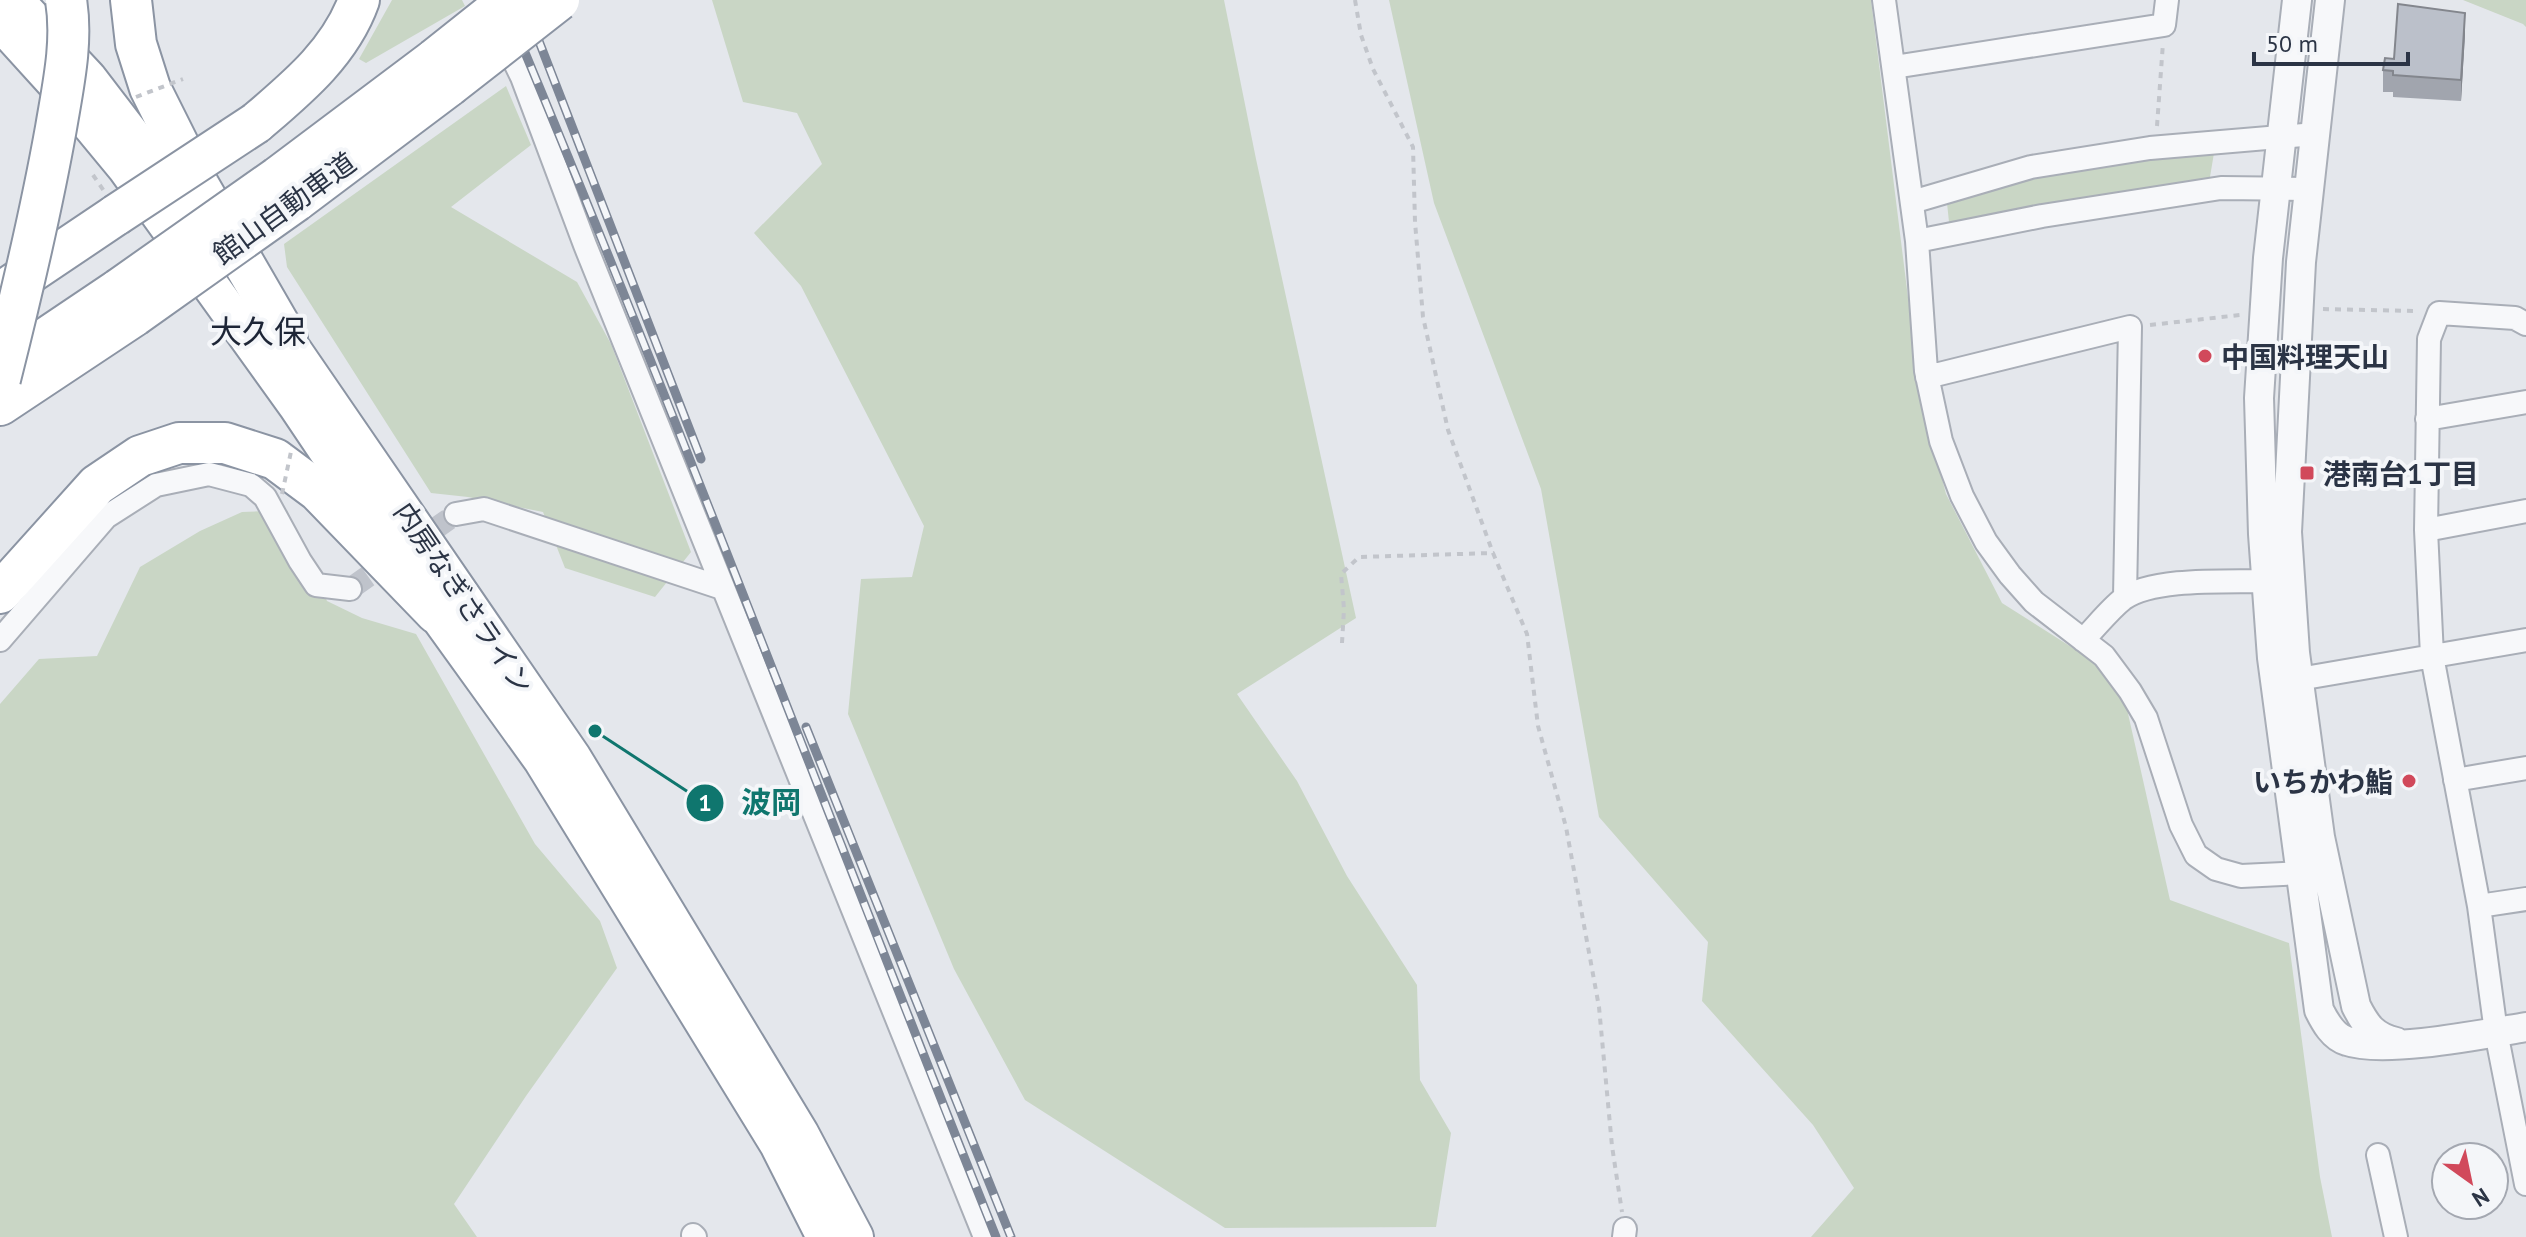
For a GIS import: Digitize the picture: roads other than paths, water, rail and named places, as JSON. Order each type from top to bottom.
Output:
[{"type":"highway","name":"内房なぎさライン","points":[[15,0],[88,78],[287,338],[573,758],[800,1133],[855,1237]]},
{"type":"highway","points":[[0,379],[39,209],[65,74],[69,18],[66,0]]},
{"type":"highway","points":[[131,0],[136,44],[150,88],[199,186],[287,338]]},
{"type":"highway","points":[[0,293],[256,123],[302,83],[337,44],[359,0]]},
{"type":"highway","name":"館山自動車道","points":[[442,72],[509,0]]},
{"type":"highway","name":"館山自動車道","points":[[0,405],[126,303],[287,189],[442,72],[559,0]]},
{"type":"highway","name":"内房なぎさライン","points":[[0,22],[126,168],[297,406],[436,613],[542,760],[778,1144],[825,1237]]},
{"type":"highway","name":"館山自動車道","points":[[0,369],[126,303],[204,229],[287,189]]},
{"type":"highway","points":[[0,593],[97,485],[140,456],[179,443],[225,443],[275,459],[318,491],[436,613]]},
{"type":"street","points":[[485,0],[522,77],[585,245],[985,1237]]},
{"type":"street","points":[[1884,0],[1917,241],[1927,377],[1941,441],[1962,496],[1986,542],[2010,575],[2034,602],[2104,656],[2130,691],[2146,718],[2181,825],[2196,855],[2216,869],[2241,876],[2301,873]]},
{"type":"street","points":[[1894,67],[2164,25],[2167,0]]},
{"type":"street","points":[[2297,0],[2268,258],[2259,398],[2267,581],[2278,711],[2319,1010],[2329,1028],[2344,1041],[2366,1045],[2403,1044],[2526,1027]]},
{"type":"street","points":[[2330,0],[2301,262],[2287,532],[2299,679],[2320,837],[2356,1006],[2365,1025],[2376,1035],[2403,1044]]},
{"type":"street","points":[[1912,202],[2031,167],[2150,148],[2315,134]]},
{"type":"street","points":[[1917,241],[2042,216],[2221,188],[2310,189]]},
{"type":"street","points":[[2524,1169],[2496,1032],[2479,906],[2432,656],[2426,530],[2429,339],[2439,313],[2515,318],[2526,324]]},
{"type":"street","points":[[1927,377],[2130,327],[2125,597]]},
{"type":"street","points":[[2427,419],[2526,402]]},
{"type":"street","points":[[0,640],[106,517],[156,485],[209,474],[251,485],[265,497],[316,585],[350,589]]},
{"type":"street","points":[[456,514],[484,509],[722,588]]},
{"type":"street","points":[[2426,530],[2526,511]]},
{"type":"street","points":[[2083,640],[2125,597],[2161,585],[2267,581]]},
{"type":"street","points":[[2299,679],[2526,640]]},
{"type":"street","points":[[2455,780],[2526,768]]},
{"type":"street","points":[[2479,906],[2526,899]]},
{"type":"street","points":[[2378,1155],[2396,1237]]},
{"type":"tunnel","points":[[350,589],[456,514]]},
{"type":"railway","points":[[503,0],[691,462],[996,1237]]},
{"type":"railway","points":[[523,0],[701,459]]},
{"type":"railway","points":[[806,727],[1011,1237]]},
{"type":"place","name":"中国料理天山","points":[[2205,356]]},
{"type":"place","name":"港南台1丁目","points":[[2307,473]]},
{"type":"place","name":"波岡","points":[[595,731]]},
{"type":"place","name":"いちかわ鮨","points":[[2409,781]]},
{"type":"district","name":"大久保","points":[[258,331]]}]
